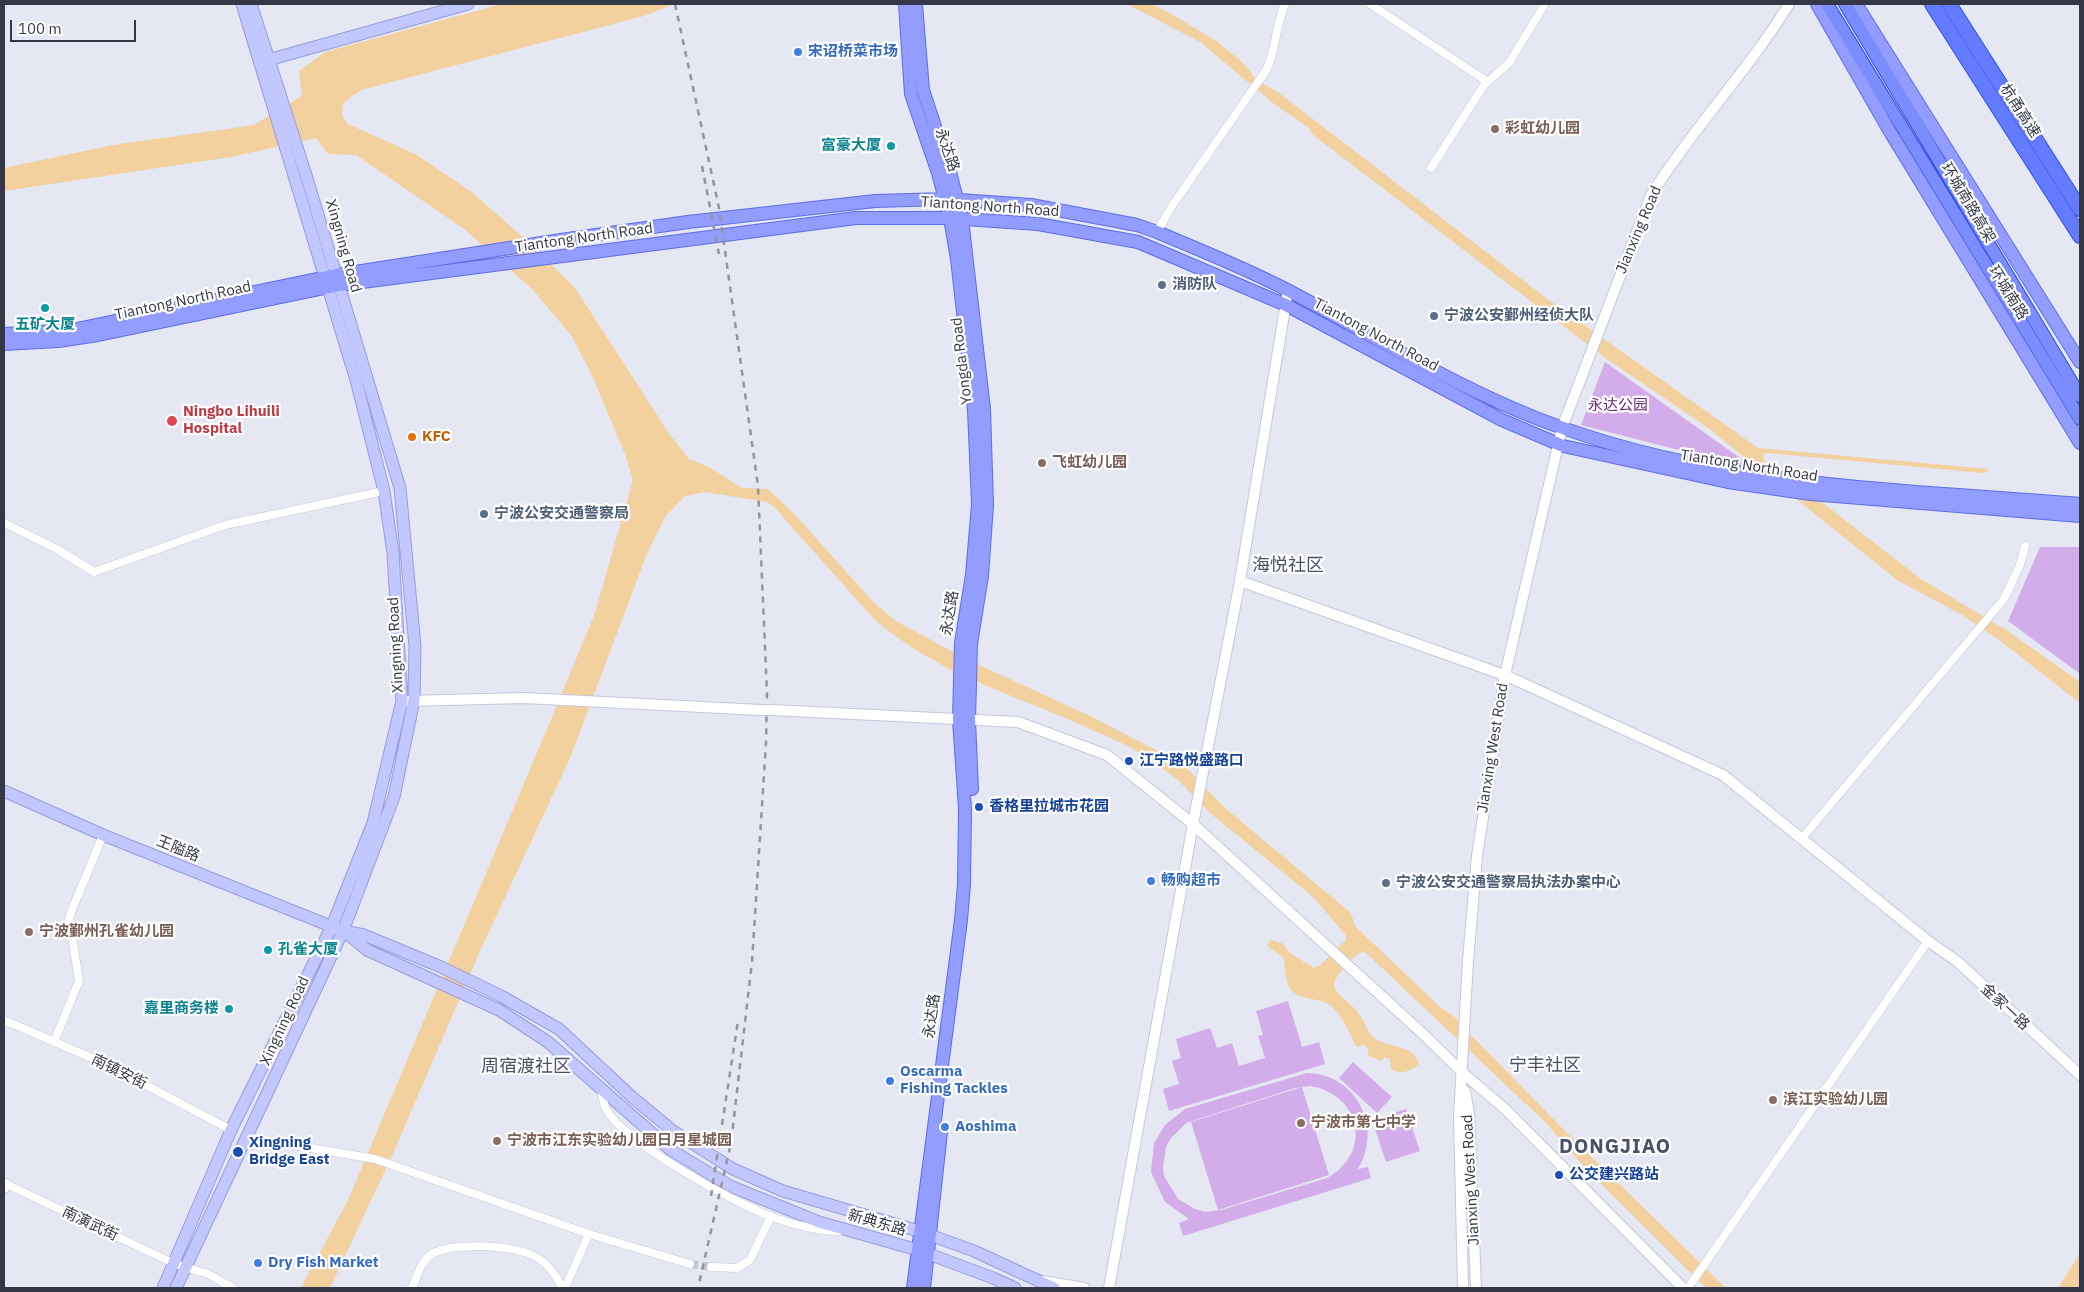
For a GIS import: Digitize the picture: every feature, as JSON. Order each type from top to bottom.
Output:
[{"type":"highway","name":"环城南路高架","points":[[1827,4],[2080,419]]},
{"type":"highway","name":"环城南路高架","points":[[1845,4],[2080,396]]},
{"type":"highway","name":"杭甬高速","points":[[1932,4],[2080,236]]},
{"type":"highway","name":"杭甬高速","points":[[1949,4],[2080,209]]},
{"type":"main road","name":"Xingning Road","points":[[164,1288],[181,1265],[246,1137],[343,931],[394,798],[414,700],[415,646],[400,488],[332,281],[264,61],[242,4]]},
{"type":"main road","name":"Xingning Road","points":[[252,4],[264,61]]},
{"type":"main road","points":[[264,61],[468,4]]},
{"type":"main road","name":"永达路","points":[[905,4],[911,94],[952,199]]},
{"type":"main road","points":[[916,4],[923,90],[956,218]]},
{"type":"main road","name":"环城南路","points":[[1817,4],[1889,130],[2080,443]]},
{"type":"main road","name":"环城南路","points":[[1856,4],[2080,362]]},
{"type":"main road","name":"Tiantong North Road","points":[[4,344],[58,341],[98,335],[332,281],[561,240],[688,222],[875,201],[952,199],[1031,205],[1137,225],[1157,232],[1288,290],[1515,410],[1562,428],[1646,452],[1760,476],[2080,516]]},
{"type":"main road","name":"Tiantong North Road","points":[[332,281],[494,267],[856,218],[956,218],[1038,224],[1138,242],[1286,306],[1502,420],[1559,444],[1679,472],[1811,494],[2080,504]]},
{"type":"main road","name":"永达路","points":[[923,1252],[964,884],[964,684],[978,494],[971,378],[957,259],[956,218]]},
{"type":"main road","name":"Xingning Road","points":[[176,1288],[181,1265],[231,1130],[332,926],[373,824],[402,701],[393,554],[384,491],[332,281]]},
{"type":"main road","points":[[4,334],[72,330],[332,281]]},
{"type":"main road","name":"王隘路","points":[[4,791],[103,835],[343,931]]},
{"type":"main road","points":[[343,931],[364,935],[441,966],[559,1029],[632,1097],[673,1131],[732,1169],[782,1191],[925,1233],[974,1251],[1054,1288]]},
{"type":"main road","name":"新典东路","points":[[343,931],[367,950],[499,1010],[548,1042],[671,1150],[730,1186],[818,1222],[923,1252],[1015,1288]]},
{"type":"main road","points":[[913,1288],[923,1252]]},
{"type":"main road","points":[[923,1252],[924,1288]]},
{"type":"street","points":[[1157,232],[1172,206],[1267,69],[1272,58],[1279,19],[1285,4]]},
{"type":"street","points":[[1370,4],[1488,82]]},
{"type":"street","points":[[1430,168],[1488,82],[1510,63],[1545,4]]},
{"type":"street","name":"Jianxing Road","points":[[1562,428],[1651,195],[1669,166],[1748,63],[1786,5]]},
{"type":"street","points":[[1109,1288],[1195,813],[1240,581],[1288,290]]},
{"type":"street","name":"Jianxing West Road","points":[[1462,1288],[1459,1116],[1477,856],[1505,675],[1562,428]]},
{"type":"street","points":[[4,523],[57,548],[94,572],[226,525],[384,491]]},
{"type":"street","points":[[1802,838],[2004,599],[2020,565],[2025,546]]},
{"type":"street","name":"金家一路","points":[[1240,581],[1505,675],[1723,774],[1928,940],[1958,962],[2080,1076]]},
{"type":"street","points":[[402,701],[552,699],[1018,722],[1107,755],[1193,824],[1422,1033],[1463,1068],[1565,1166],[1687,1288],[1710,1258],[1928,940]]},
{"type":"street","points":[[54,1042],[79,981],[69,917],[103,835]]},
{"type":"street","name":"南镇安街","points":[[4,1020],[108,1065],[231,1130]]},
{"type":"street","name":"Jianxing West Road","points":[[1463,1068],[1469,1113],[1476,1288]]},
{"type":"street","points":[[601,1090],[606,1109],[616,1122],[642,1144],[734,1200],[772,1216],[821,1231],[851,1231]]},
{"type":"street","points":[[246,1137],[375,1159],[589,1234],[690,1264]]},
{"type":"street","name":"南演武街","points":[[4,1185],[181,1265],[208,1274],[233,1288]]},
{"type":"street","points":[[711,1267],[737,1268],[750,1260],[772,1216]]},
{"type":"street","points":[[563,1288],[589,1234]]},
{"type":"street","points":[[412,1288],[421,1268],[433,1253],[461,1246],[510,1249],[536,1257],[556,1274],[563,1288]]},
{"type":"street","points":[[1041,1281],[1084,1288]]},
{"type":"green space","name":"永达公园","points":[[1605,362],[1757,470],[1581,425]]},
{"type":"green space","points":[[2040,547],[2080,547],[2080,674],[2008,621]]},
{"type":"green space","points":[[1288,1001],[1302,1047],[1319,1042],[1325,1064],[1169,1111],[1163,1089],[1179,1084],[1172,1061],[1181,1058],[1176,1039],[1210,1028],[1217,1048],[1232,1043],[1239,1066],[1265,1058],[1258,1036],[1263,1035],[1256,1011]]},
{"type":"green space","points":[[1353,1062],[1392,1097],[1377,1113],[1339,1078]]},
{"type":"green space","points":[[1307,1073],[1325,1076],[1340,1083],[1352,1093],[1361,1106],[1366,1121],[1368,1137],[1365,1153],[1358,1169],[1368,1167],[1371,1178],[1183,1236],[1179,1223],[1189,1219],[1165,1202],[1151,1172],[1154,1143],[1165,1125],[1185,1109]],"holes":[[[1310,1086],[1327,1091],[1341,1100],[1350,1112],[1355,1126],[1355,1140],[1351,1154],[1342,1167],[1327,1178],[1221,1210],[1205,1212],[1195,1209],[1178,1199],[1164,1176],[1163,1167],[1166,1147],[1171,1138],[1186,1123],[1295,1088]]]},
{"type":"green space","points":[[1302,1087],[1329,1175],[1218,1210],[1191,1122]]},
{"type":"green space","points":[[1406,1109],[1420,1151],[1386,1162],[1372,1120]]},
{"type":"shaded area","points":[[502,4],[674,4],[644,16],[361,90],[343,103],[342,116],[348,124],[417,155],[473,193],[527,241],[575,288],[670,435],[689,459],[709,467],[742,488],[768,489],[798,518],[874,603],[896,621],[962,657],[1090,716],[1183,764],[1225,808],[1351,913],[1355,926],[1440,1007],[1456,1018],[1564,1130],[1726,1288],[1706,1288],[1585,1168],[1545,1122],[1365,952],[1355,956],[1340,973],[1334,984],[1335,989],[1358,1012],[1374,1038],[1406,1049],[1416,1057],[1419,1063],[1413,1068],[1402,1072],[1394,1071],[1391,1069],[1390,1059],[1384,1057],[1381,1061],[1367,1055],[1369,1050],[1364,1045],[1358,1047],[1355,1045],[1343,1020],[1334,1009],[1324,1002],[1302,997],[1294,993],[1286,978],[1283,957],[1267,946],[1270,940],[1282,943],[1290,953],[1314,968],[1320,965],[1346,940],[1345,934],[1312,896],[1210,813],[1178,780],[1128,746],[958,674],[914,648],[873,618],[774,507],[767,502],[705,492],[685,496],[665,517],[646,556],[570,758],[481,949],[391,1158],[330,1288],[301,1288],[348,1200],[595,613],[633,480],[625,454],[591,373],[571,335],[533,290],[464,229],[356,155],[328,154],[316,138],[231,157],[4,191],[4,168],[113,145],[254,125],[302,96],[299,71],[325,52]]},
{"type":"shaded area","points":[[1127,4],[1152,4],[1218,42],[1243,63],[1256,79],[1279,93],[1546,298],[1758,448],[1988,469],[1987,472],[1983,473],[1766,453],[1763,456],[1765,462],[1828,507],[1921,579],[2008,631],[2080,682],[2080,703],[1999,640],[1962,615],[1897,580],[1708,428],[1604,357],[1313,135],[1309,128],[1274,104],[1200,42]]},
{"type":"shaded area","points":[[2080,1253],[2080,1288],[2058,1288]]},
{"type":"tunnel","points":[[690,1264],[711,1267]]},
{"type":"railway","points":[[675,4],[719,208],[758,486],[767,693],[766,743],[752,962],[731,1143],[698,1288]]},
{"type":"railway","points":[[702,166],[719,254]]},
{"type":"railway","points":[[711,1196],[738,1021]]},
{"type":"place","name":"宋诏桥菜市场","points":[[798,52]]},
{"type":"place","name":"彩虹幼儿园","points":[[1495,129]]},
{"type":"place","name":"富豪大厦","points":[[891,146]]},
{"type":"place","name":"消防队","points":[[1162,285]]},
{"type":"place","name":"五矿大厦","points":[[45,308]]},
{"type":"place","name":"宁波公安鄞州经侦大队","points":[[1434,316]]},
{"type":"place","name":"Ningbo Lihuili Hospital","points":[[172,421]]},
{"type":"place","name":"KFC","points":[[412,437]]},
{"type":"place","name":"飞虹幼儿园","points":[[1042,463]]},
{"type":"place","name":"宁波公安交通警察局","points":[[484,514]]},
{"type":"place","name":"江宁路悦盛路口","points":[[1129,761]]},
{"type":"place","name":"香格里拉城市花园","points":[[979,807]]},
{"type":"place","name":"畅购超市","points":[[1151,881]]},
{"type":"place","name":"宁波公安交通警察局执法办案中心","points":[[1386,883]]},
{"type":"place","name":"宁波鄞州孔雀幼儿园","points":[[29,932]]},
{"type":"place","name":"孔雀大厦","points":[[268,950]]},
{"type":"place","name":"嘉里商务楼","points":[[229,1009]]},
{"type":"place","name":"Oscarma Fishing Tackles","points":[[890,1081]]},
{"type":"place","name":"滨江实验幼儿园","points":[[1773,1100]]},
{"type":"place","name":"宁波市第七中学","points":[[1301,1123]]},
{"type":"place","name":"Aoshima","points":[[945,1127]]},
{"type":"place","name":"宁波市江东实验幼儿园日月星城园","points":[[497,1141]]},
{"type":"place","name":"Xingning Bridge East","points":[[238,1152]]},
{"type":"place","name":"公交建兴路站","points":[[1559,1175]]},
{"type":"place","name":"Dry Fish Market","points":[[258,1263]]},
{"type":"district","name":"海悦社区","points":[[1288,566]]},
{"type":"district","name":"宁丰社区","points":[[1545,1066]]},
{"type":"district","name":"周宿渡社区","points":[[526,1067]]},
{"type":"district","name":"DONGJIAO","points":[[1615,1147]]}]
